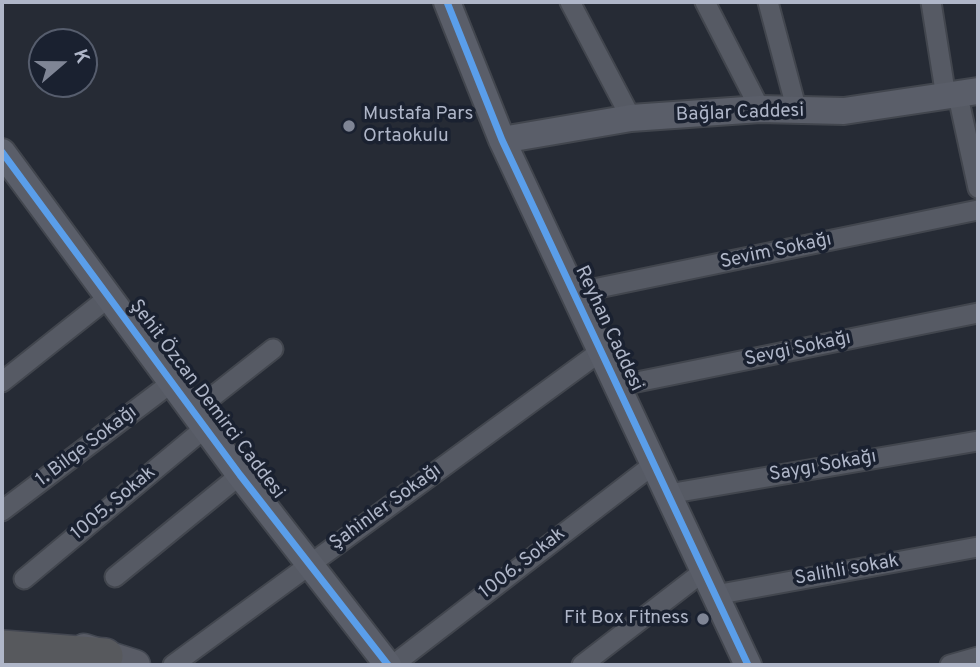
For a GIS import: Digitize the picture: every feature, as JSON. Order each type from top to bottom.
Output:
[{"type":"highway","points":[[2,648],[120,661]]},
{"type":"main road","points":[[2,634],[71,643],[120,661]]},
{"type":"street","name":"Reyhan Caddesi","points":[[447,2],[502,140],[748,665]]},
{"type":"street","points":[[570,2],[631,118]]},
{"type":"street","points":[[705,2],[760,109]]},
{"type":"street","points":[[768,2],[797,111]]},
{"type":"street","points":[[932,2],[961,95],[978,188]]},
{"type":"street","name":"Bağlar Caddesi","points":[[502,140],[631,118],[760,109],[844,111],[961,95]]},
{"type":"street","name":"Şehit Özcan Demirci Caddesi","points":[[2,152],[240,475],[388,665]]},
{"type":"street","name":"Sevim Sokağı","points":[[574,293],[978,210]]},
{"type":"street","points":[[2,382],[109,297]]},
{"type":"street","name":"Sevgi Sokağı","points":[[617,386],[978,313]]},
{"type":"street","name":"1005. Sokak","points":[[24,579],[273,349]]},
{"type":"street","name":"Şahinler Sokağı","points":[[173,665],[601,351]]},
{"type":"street","name":"1. Bilge Sokağı","points":[[2,512],[171,383]]},
{"type":"street","name":"Saygı Sokağı","points":[[668,494],[978,441]]},
{"type":"street","name":"1006. Sokak","points":[[393,665],[654,464]]},
{"type":"street","points":[[115,577],[240,475]]},
{"type":"street","name":"Salihli sokak","points":[[715,595],[978,547]]},
{"type":"street","points":[[582,665],[704,571]]},
{"type":"street","points":[[950,665],[978,657]]},
{"type":"cycle path","points":[[447,2],[502,140],[748,665]]},
{"type":"cycle path","points":[[2,152],[240,475],[388,665]]},
{"type":"place","name":"Mustafa Pars Ortaokulu","points":[[349,126]]},
{"type":"place","name":"Fit Box Fitness","points":[[703,619]]}]
